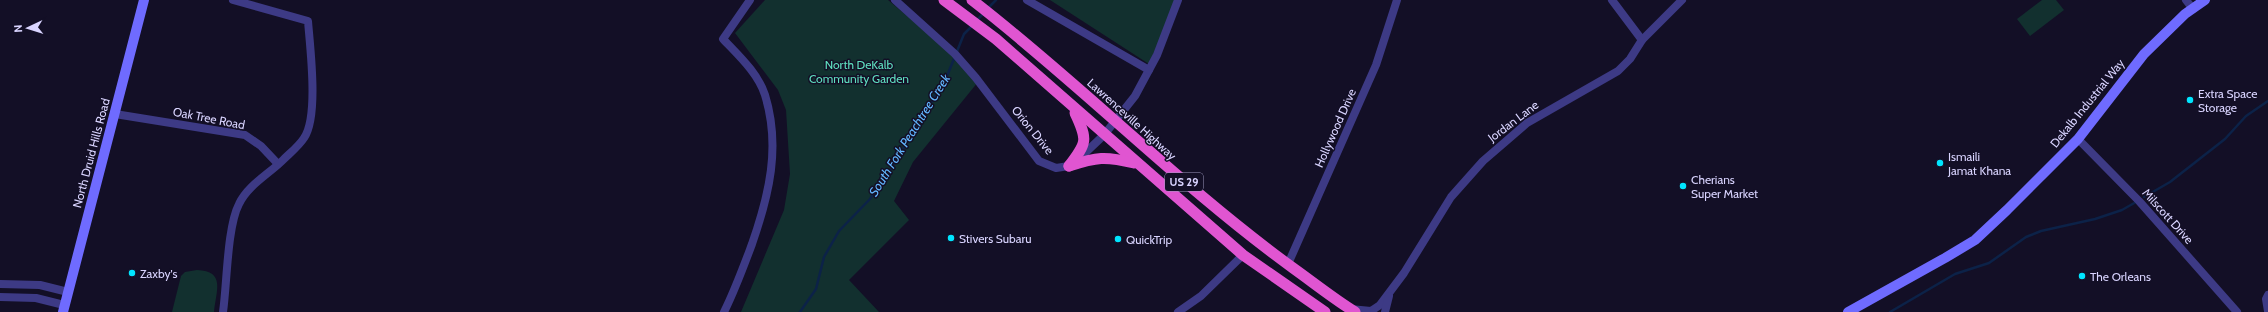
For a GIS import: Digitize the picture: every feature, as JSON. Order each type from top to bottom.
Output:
[{"type":"highway","name":"US 29","points":[[944,0],[996,39],[1137,164],[1243,255],[1325,312]]},
{"type":"highway","name":"Lawrenceville Highway","points":[[972,0],[1006,26],[1116,120],[1184,182],[1288,264],[1353,310]]},
{"type":"highway","points":[[1069,166],[1083,149],[1085,143],[1082,127],[1072,107]]},
{"type":"highway","points":[[1069,166],[1109,157],[1137,164]]},
{"type":"main road","name":"North Druid Hills Road","points":[[64,309],[144,0]]},
{"type":"main road","name":"Dekalb Industrial Way","points":[[1848,312],[1975,240],[2078,139],[2144,54],[2192,9],[2205,0]]},
{"type":"street","points":[[223,312],[232,229],[239,204],[263,176],[278,164],[305,137],[311,115],[312,97],[308,21],[233,0]]},
{"type":"street","points":[[724,312],[735,291],[765,208],[772,175],[774,150],[764,94],[748,66],[723,39],[750,0]]},
{"type":"street","name":"Orion Drive","points":[[895,0],[937,36],[976,78],[1039,161],[1056,168],[1069,166]]},
{"type":"street","points":[[1069,166],[1104,135],[1135,96],[1149,70],[1178,0]]},
{"type":"street","name":"Hollywood Drive","points":[[1288,264],[1376,65],[1393,18],[1397,0]]},
{"type":"street","points":[[1612,0],[1642,40]]},
{"type":"street","name":"Jordan Lane","points":[[1353,310],[1365,312],[1375,310],[1390,293],[1451,197],[1483,161],[1527,123],[1611,77],[1630,59],[1642,40],[1682,0]]},
{"type":"street","points":[[2186,0],[2192,9]]},
{"type":"street","points":[[1028,1],[1149,70]]},
{"type":"street","name":"Oak Tree Road","points":[[115,114],[245,135],[261,146],[278,164]]},
{"type":"street","name":"Milscott Drive","points":[[2078,139],[2139,201],[2237,312]]},
{"type":"street","points":[[1178,312],[1201,296],[1243,255]]},
{"type":"street","points":[[0,284],[40,285],[68,292]]},
{"type":"street","name":"Jordan Lane","points":[[1385,312],[1390,293]]},
{"type":"street","points":[[2268,295],[2266,299],[2268,311]]},
{"type":"street","points":[[0,297],[36,298],[64,309]]},
{"type":"green space","name":"North DeKalb Community Garden","points":[[765,0],[888,0],[951,53],[978,82],[913,162],[894,201],[909,220],[849,280],[879,312],[741,312],[784,210],[790,174],[786,110],[778,90],[735,33]]},
{"type":"green space","points":[[1050,0],[1177,0],[1149,64]]},
{"type":"green space","points":[[2042,0],[2056,0],[2064,10],[2030,36],[2017,19]]},
{"type":"green space","points":[[197,270],[206,271],[216,278],[217,290],[214,312],[172,312],[181,276],[185,272]]},
{"type":"waterway","name":"South Fork Peachtree Creek","points":[[988,8],[996,0]]},
{"type":"waterway","name":"South Fork Peachtree Creek","points":[[976,21],[984,13]]},
{"type":"waterway","name":"South Fork Peachtree Creek","points":[[800,312],[816,289],[824,257],[839,231],[870,199],[893,166],[947,76],[964,34],[973,25]]},
{"type":"waterway","points":[[2144,197],[2170,182],[2225,139],[2246,116],[2268,101]]},
{"type":"waterway","points":[[1890,312],[1955,274],[1989,263],[2026,237],[2041,231],[2095,219],[2122,210],[2136,202]]},
{"type":"place","name":"Extra Space Storage","points":[[2190,100]]},
{"type":"place","name":"Ismaili Jamat Khana","points":[[1940,163]]},
{"type":"place","name":"Cherians Super Market","points":[[1683,186]]},
{"type":"place","name":"Stivers Subaru","points":[[951,238]]},
{"type":"place","name":"QuickTrip","points":[[1118,239]]},
{"type":"place","name":"Zaxby's","points":[[132,273]]},
{"type":"place","name":"The Orleans","points":[[2082,276]]}]
